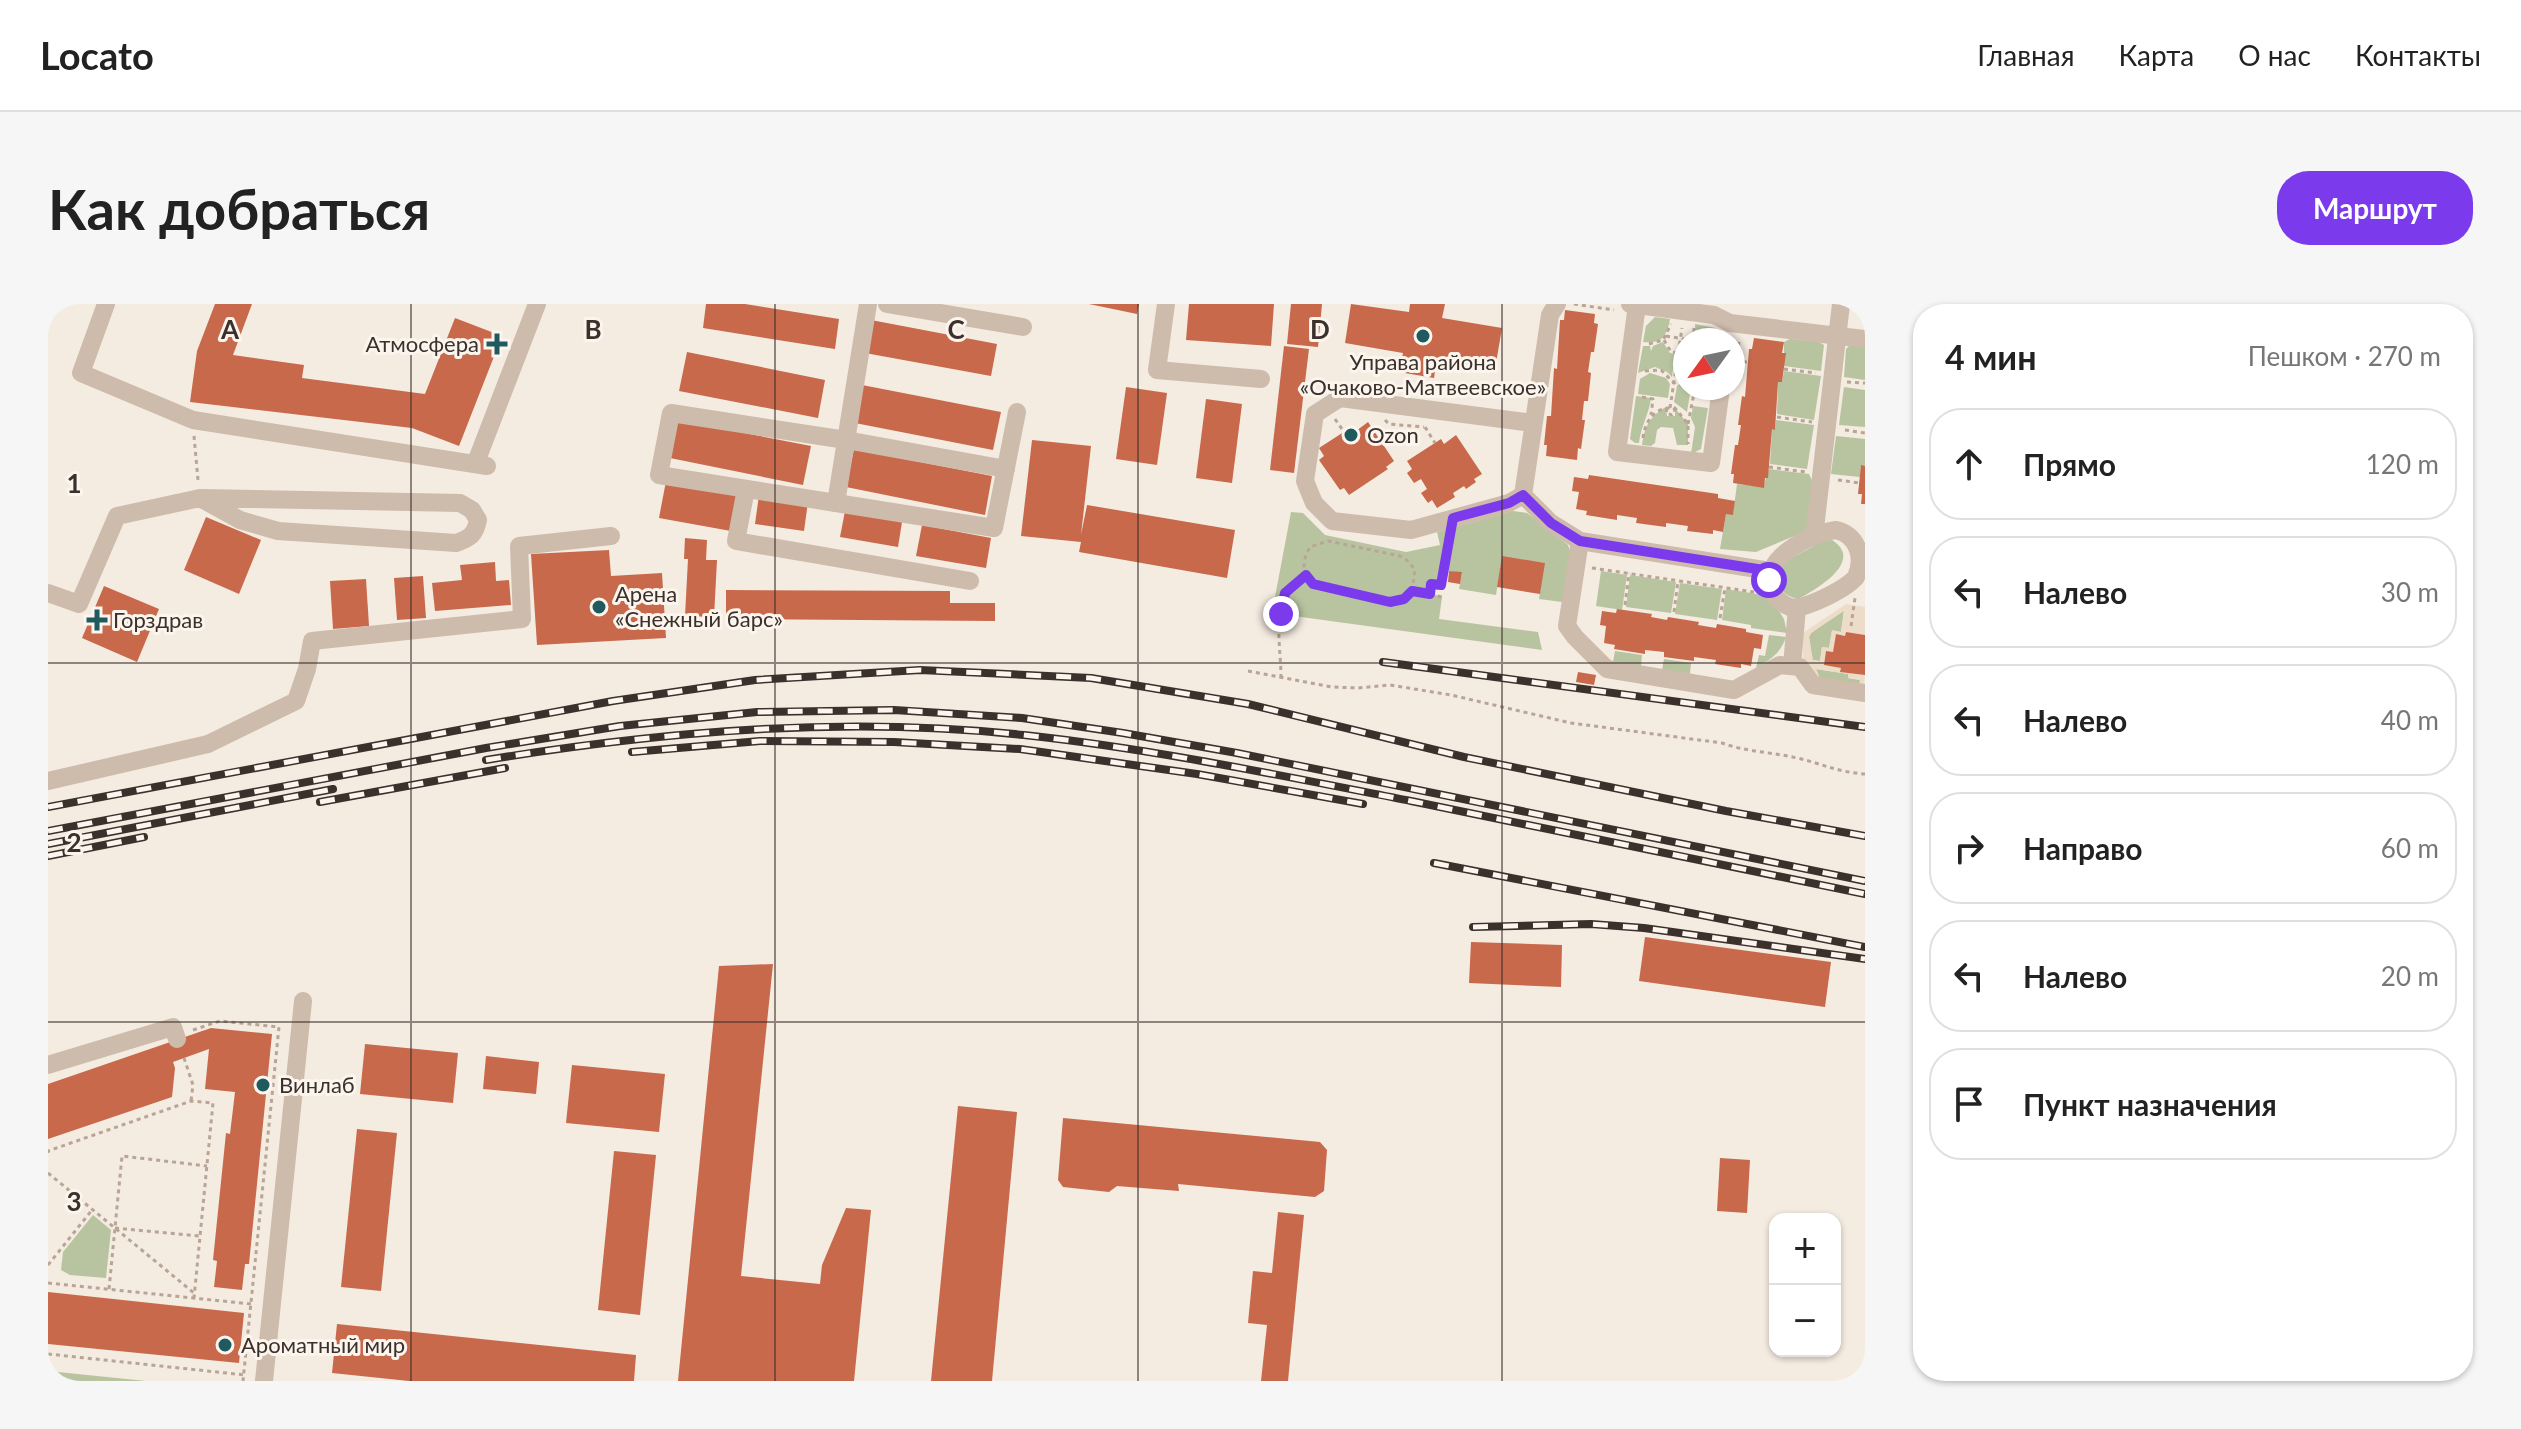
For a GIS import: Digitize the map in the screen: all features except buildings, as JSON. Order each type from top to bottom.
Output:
[{"type":"lane","points":[[106,304],[81,373],[193,420],[482,462],[537,304]]},
{"type":"lane","points":[[836,503],[868,304]]},
{"type":"lane","points":[[887,304],[1023,327]]},
{"type":"lane","points":[[1166,304],[1157,370],[1261,379]]},
{"type":"lane","points":[[1814,537],[1841,304]]},
{"type":"lane","points":[[1523,495],[1550,315],[1563,305]]},
{"type":"lane","points":[[1719,400],[1711,463],[1617,452],[1631,307],[1714,315],[1729,328]]},
{"type":"lane","points":[[1745,332],[1865,339]]},
{"type":"lane","points":[[1523,495],[1509,503],[1411,530],[1332,521],[1314,503],[1305,481],[1315,414],[1340,398],[1533,423]]},
{"type":"lane","points":[[1006,469],[671,413],[659,475],[994,528],[1006,469],[1017,412]]},
{"type":"lane","points":[[746,489],[736,541],[970,581]]},
{"type":"lane","points":[[1523,495],[1551,523],[1580,541],[1770,571]]},
{"type":"lane","points":[[48,593],[79,604],[117,516],[200,498],[460,503],[472,510],[478,520],[476,532],[470,539],[456,543],[278,531],[240,520],[200,498]]},
{"type":"lane","points":[[1836,530],[1856,539],[1863,560],[1861,570],[1854,579],[1856,587],[1803,608],[1781,602],[1775,596],[1770,571],[1779,556],[1814,537],[1836,530]]},
{"type":"lane","points":[[48,781],[208,744],[296,701],[312,641],[522,619],[519,546],[611,536]]},
{"type":"lane","points":[[1580,541],[1567,626],[1607,669],[1734,690],[1780,665],[1792,666],[1800,667],[1813,685],[1865,693]]},
{"type":"lane","points":[[1792,666],[1797,608]]},
{"type":"lane","points":[[264,1379],[303,1001]]},
{"type":"lane","points":[[48,1065],[173,1027],[177,1039]]},
{"type":"path","points":[[1563,305],[1631,307]]},
{"type":"path","points":[[1671,318],[1665,338],[1673,353]]},
{"type":"path","points":[[1642,343],[1673,338]]},
{"type":"path","points":[[1649,344],[1651,351]]},
{"type":"path","points":[[1784,369],[1823,374]]},
{"type":"path","points":[[1641,373],[1661,370],[1673,382]]},
{"type":"path","points":[[1839,381],[1865,383]]},
{"type":"path","points":[[1670,407],[1673,389]]},
{"type":"path","points":[[1636,396],[1653,399],[1641,455]]},
{"type":"path","points":[[1685,460],[1693,400]]},
{"type":"path","points":[[1651,417],[1670,407]]},
{"type":"path","points":[[1670,407],[1688,424]]},
{"type":"path","points":[[1341,412],[1332,418],[1344,432]]},
{"type":"path","points":[[1377,413],[1389,424],[1436,426]]},
{"type":"path","points":[[1777,417],[1816,423]]},
{"type":"path","points":[[193,420],[200,498]]},
{"type":"path","points":[[1425,427],[1435,443]]},
{"type":"path","points":[[1844,430],[1865,433]]},
{"type":"path","points":[[1769,467],[1809,470]]},
{"type":"path","points":[[1826,479],[1860,483]]},
{"type":"path","points":[[1430,594],[1431,584],[1441,585],[1453,518]]},
{"type":"path","points":[[1328,541],[1400,556],[1415,570],[1412,591],[1404,599],[1390,602],[1313,584],[1303,568],[1304,557],[1310,547],[1328,541]]},
{"type":"path","points":[[1576,566],[1764,594]]},
{"type":"path","points":[[1625,605],[1629,573]]},
{"type":"path","points":[[1281,678],[1281,652],[1277,635],[1285,593],[1306,575]]},
{"type":"path","points":[[1674,612],[1678,581]]},
{"type":"path","points":[[1851,626],[1856,587]]},
{"type":"path","points":[[1720,618],[1725,588]]},
{"type":"path","points":[[1412,591],[1442,597]]},
{"type":"path","points":[[1248,671],[1332,687],[1405,687],[1571,723],[1722,743],[1738,749],[1799,758],[1831,770],[1865,774]]},
{"type":"path","points":[[220,1021],[279,1027],[243,1381]]},
{"type":"path","points":[[184,1058],[193,1085],[191,1101]]},
{"type":"path","points":[[48,1153],[191,1101],[213,1103],[194,1296]]},
{"type":"path","points":[[109,1289],[122,1156],[207,1166]]},
{"type":"path","points":[[48,1173],[194,1296]]},
{"type":"path","points":[[48,1265],[92,1210]]},
{"type":"path","points":[[115,1228],[200,1236]]},
{"type":"path","points":[[48,1283],[271,1306]]},
{"type":"path","points":[[48,1354],[264,1379]]},
{"type":"green space","points":[[1655,317],[1670,319],[1667,330],[1659,340],[1643,342],[1646,326]]},
{"type":"green space","points":[[1790,339],[1824,345],[1821,371],[1784,366],[1784,342]]},
{"type":"green space","points":[[1663,342],[1673,354],[1672,377],[1655,367],[1638,373],[1643,346],[1650,346],[1651,351],[1653,346]]},
{"type":"green space","points":[[1850,345],[1865,347],[1865,380],[1844,377],[1846,349]]},
{"type":"green space","points":[[1784,371],[1821,376],[1814,420],[1777,414],[1778,382],[1782,382]]},
{"type":"green space","points":[[1650,373],[1666,378],[1670,384],[1668,398],[1638,394],[1640,379]]},
{"type":"green space","points":[[1844,387],[1865,390],[1865,427],[1839,425]]},
{"type":"green space","points":[[1636,396],[1651,398],[1639,443],[1630,439]]},
{"type":"green space","points":[[1689,400],[1687,412],[1674,402]]},
{"type":"green space","points":[[1693,406],[1708,408],[1701,449],[1691,454],[1695,427],[1691,418]]},
{"type":"green space","points":[[1666,407],[1667,416],[1675,416],[1675,408],[1688,424],[1688,445],[1677,445],[1673,428],[1661,427],[1657,430],[1655,443],[1642,445],[1649,423]]},
{"type":"green space","points":[[1776,420],[1814,425],[1807,469],[1770,464],[1772,429],[1775,429]]},
{"type":"green space","points":[[1836,436],[1865,439],[1865,466],[1861,466],[1860,477],[1831,474]]},
{"type":"green space","points":[[1769,469],[1809,474],[1814,485],[1806,531],[1756,552],[1720,549],[1726,514],[1733,514],[1737,484],[1763,487]]},
{"type":"green space","points":[[1513,511],[1527,513],[1568,545],[1574,561],[1570,603],[1539,599],[1544,563],[1502,557],[1496,595],[1459,589],[1462,573],[1449,571],[1445,567],[1441,585],[1431,584],[1430,593],[1442,597],[1439,619],[1538,632],[1542,650],[1272,613],[1291,512],[1303,513],[1325,535],[1406,552],[1440,545],[1437,532]]},
{"type":"green space","points":[[1832,540],[1841,548],[1843,557],[1834,574],[1798,599],[1786,594],[1779,583],[1779,565],[1823,541]]},
{"type":"green space","points":[[1601,571],[1627,575],[1622,610],[1596,606]]},
{"type":"green space","points":[[1630,575],[1676,582],[1671,613],[1626,607]]},
{"type":"green space","points":[[1680,583],[1722,589],[1717,620],[1675,614]]},
{"type":"green space","points":[[1726,589],[1770,596],[1784,619],[1787,633],[1722,620]]},
{"type":"green space","points":[[1844,610],[1841,632],[1832,631],[1829,648],[1822,647],[1820,661],[1812,660],[1811,633]]},
{"type":"green space","points":[[1769,635],[1786,637],[1774,656],[1756,668],[1759,655],[1765,656]]},
{"type":"green space","points":[[1615,651],[1642,655],[1641,666],[1613,662]]},
{"type":"green space","points":[[1664,659],[1691,663],[1690,674],[1662,670]]},
{"type":"green space","points":[[1816,669],[1848,674],[1848,678],[1860,680],[1859,687],[1820,679]]},
{"type":"green space","points":[[93,1215],[111,1230],[106,1278],[70,1275],[61,1270],[63,1252]]},
{"type":"green space","points":[[48,1371],[146,1381],[48,1381]]},
{"type":"shaded area","points":[[1846,604],[1865,607],[1865,635],[1836,634],[1833,652],[1826,651],[1824,665],[1841,668],[1841,672],[1865,675],[1864,687],[1817,684],[1803,657],[1803,633]],"holes":[[[1844,611],[1841,632],[1832,630],[1829,648],[1822,647],[1820,661],[1813,660],[1811,633]],[[1816,669],[1848,674],[1848,678],[1860,680],[1859,686],[1820,679]]]},
{"type":"railway","points":[[1383,662],[1865,727]]},
{"type":"railway","points":[[48,807],[613,701],[755,680],[920,670],[1091,678],[1248,704],[1464,757],[1865,836]]},
{"type":"railway","points":[[48,831],[486,748],[620,726],[757,712],[894,710],[1022,718],[1237,753],[1865,881]]},
{"type":"railway","points":[[486,760],[620,741],[754,730],[889,727],[1024,735],[1170,755],[1267,773],[1865,894]]},
{"type":"railway","points":[[632,752],[760,741],[894,742],[1020,749],[1197,774],[1363,804]]},
{"type":"railway","points":[[320,802],[505,768]]},
{"type":"railway","points":[[48,844],[333,789]]},
{"type":"railway","points":[[48,856],[144,837]]},
{"type":"railway","points":[[1434,863],[1865,947]]},
{"type":"railway","points":[[1473,927],[1591,924],[1644,928],[1865,959]]},
{"type":"place","name":"Управа района «Очаково-Матвеевское»","points":[[1423,336]]},
{"type":"place","name":"Атмосфера","points":[[497,344]]},
{"type":"place","name":"Ozon","points":[[1351,435]]},
{"type":"place","name":"Арена «Снежный барс»","points":[[599,607]]},
{"type":"place","name":"Горздрав","points":[[97,620]]},
{"type":"place","name":"Винлаб","points":[[263,1085]]},
{"type":"place","name":"Ароматный мир","points":[[225,1345]]},
{"type":"route","points":[[1281,614],[1285,593],[1306,575],[1313,584],[1390,602],[1404,599],[1412,591],[1430,594],[1431,584],[1441,585],[1453,518],[1509,503],[1523,495],[1551,523],[1580,541],[1770,571],[1769,580]]}]
